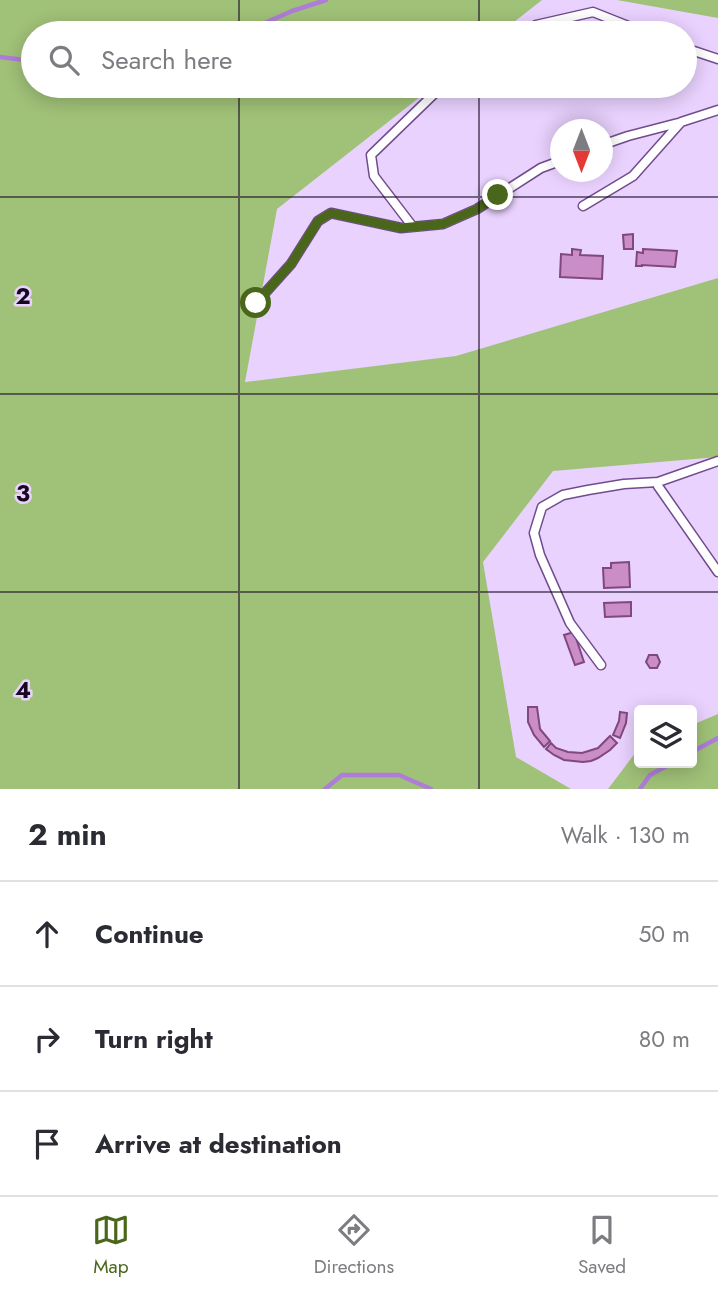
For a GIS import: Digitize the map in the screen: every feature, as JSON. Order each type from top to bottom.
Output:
[{"type":"lane","points":[[554,21],[593,12],[616,21]]},
{"type":"lane","points":[[697,52],[718,59]]},
{"type":"lane","points":[[413,227],[374,176],[371,155],[430,98]]},
{"type":"lane","points":[[613,141],[718,110]]},
{"type":"lane","points":[[583,206],[633,176],[681,122]]},
{"type":"lane","points":[[256,303],[291,264],[318,221],[331,213],[401,228],[443,224],[477,209],[550,165]]},
{"type":"lane","points":[[601,665],[570,622],[540,555],[534,533],[542,507],[563,495],[624,484],[658,482],[718,461]]},
{"type":"lane","points":[[658,482],[659,490],[718,572]]},
{"type":"green space","points":[[0,0],[542,0],[515,21],[21,21],[21,98],[419,98],[277,209],[245,382],[456,356],[718,278],[718,457],[553,471],[483,562],[516,757],[571,789],[0,789]]},
{"type":"green space","points":[[617,0],[718,0],[718,18]]},
{"type":"green space","points":[[718,714],[718,789],[608,789],[634,755],[634,768],[697,768],[697,723]]},
{"type":"building","points":[[633,234],[633,249],[624,249],[623,235]]},
{"type":"building","points":[[572,249],[581,250],[580,255],[603,256],[602,279],[560,277],[561,254],[572,255]]},
{"type":"building","points":[[643,249],[677,251],[675,267],[636,266],[637,252],[643,253]]},
{"type":"building","points":[[629,562],[630,587],[604,588],[603,568],[611,568],[611,563]]},
{"type":"building","points":[[631,602],[631,616],[605,617],[604,603]]},
{"type":"building","points":[[574,632],[584,662],[575,665],[564,635]]},
{"type":"building","points":[[649,655],[657,655],[660,662],[657,668],[650,668],[646,662]]},
{"type":"building","points":[[528,707],[537,707],[540,729],[550,741],[544,747],[528,722]]},
{"type":"building","points":[[620,712],[627,713],[620,738],[613,735]]},
{"type":"building","points":[[610,736],[617,743],[591,761],[564,760],[546,749],[551,743],[568,752],[582,753],[598,748]]},
{"type":"waterway","points":[[269,21],[326,0]]},
{"type":"waterway","points":[[0,57],[21,60]]},
{"type":"waterway","points":[[697,749],[718,738]]},
{"type":"waterway","points":[[640,789],[650,775],[663,768]]},
{"type":"waterway","points":[[325,789],[342,775],[399,775],[431,789]]},
{"type":"route","points":[[256,303],[291,264],[318,221],[331,213],[401,228],[443,224],[477,209],[498,195]]}]
